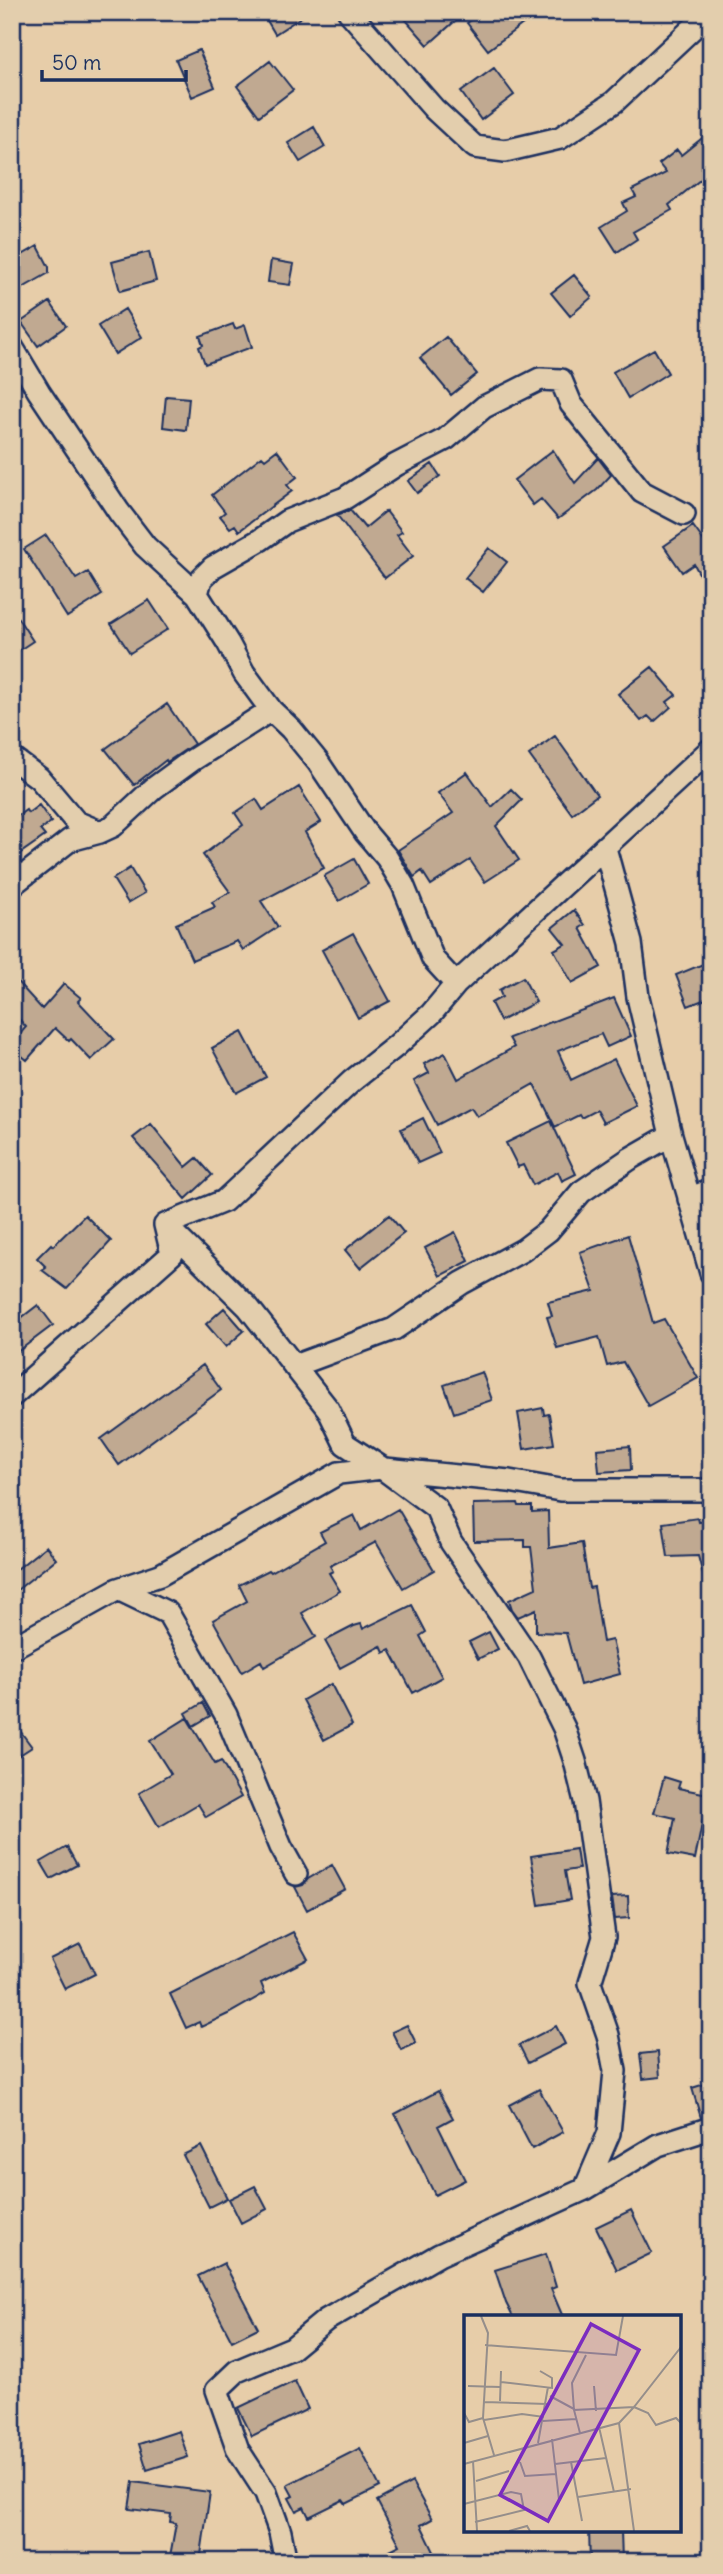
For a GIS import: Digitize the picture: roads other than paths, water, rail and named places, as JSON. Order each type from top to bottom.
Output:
[{"type":"street","points":[[349,12],[434,109],[475,148],[505,151],[561,138],[614,102],[710,12]]},
{"type":"street","points":[[12,348],[119,512],[145,546],[197,594],[244,673],[271,710],[318,762],[365,832],[387,859],[403,885],[433,959],[456,984]]},
{"type":"street","points":[[197,594],[201,579],[213,567],[287,521],[345,498],[396,465],[446,439],[484,407],[540,379],[561,380],[571,404],[642,492],[684,513]]},
{"type":"street","points":[[12,885],[70,839],[100,832],[113,825],[154,788],[191,761],[271,710]]},
{"type":"street","points":[[165,1225],[224,1201],[352,1081],[405,1038],[456,984],[711,749]]},
{"type":"street","points":[[12,758],[39,778],[76,822],[100,832]]},
{"type":"street","points":[[605,848],[631,943],[638,997],[671,1135],[711,1273]]},
{"type":"street","points":[[294,1366],[394,1329],[462,1283],[523,1250],[548,1231],[581,1192],[671,1135]]},
{"type":"street","points":[[689,1199],[711,1190]]},
{"type":"street","points":[[165,1225],[248,1307],[328,1409],[345,1444],[436,1507],[451,1542],[529,1657],[564,1728],[585,1801],[604,1937],[590,1983],[608,2035],[615,2071],[608,2133],[585,2189]]},
{"type":"street","points":[[12,1396],[172,1254],[165,1225]]},
{"type":"street","points":[[12,1648],[118,1589],[160,1575],[339,1473],[382,1468],[509,1481],[560,1490],[711,1490]]},
{"type":"street","points":[[118,1589],[168,1613],[226,1715],[281,1847],[296,1874]]},
{"type":"street","points":[[286,2562],[280,2532],[266,2493],[238,2450],[217,2390],[237,2371],[292,2348],[326,2320],[428,2261],[585,2189],[658,2145],[711,2128]]}]
